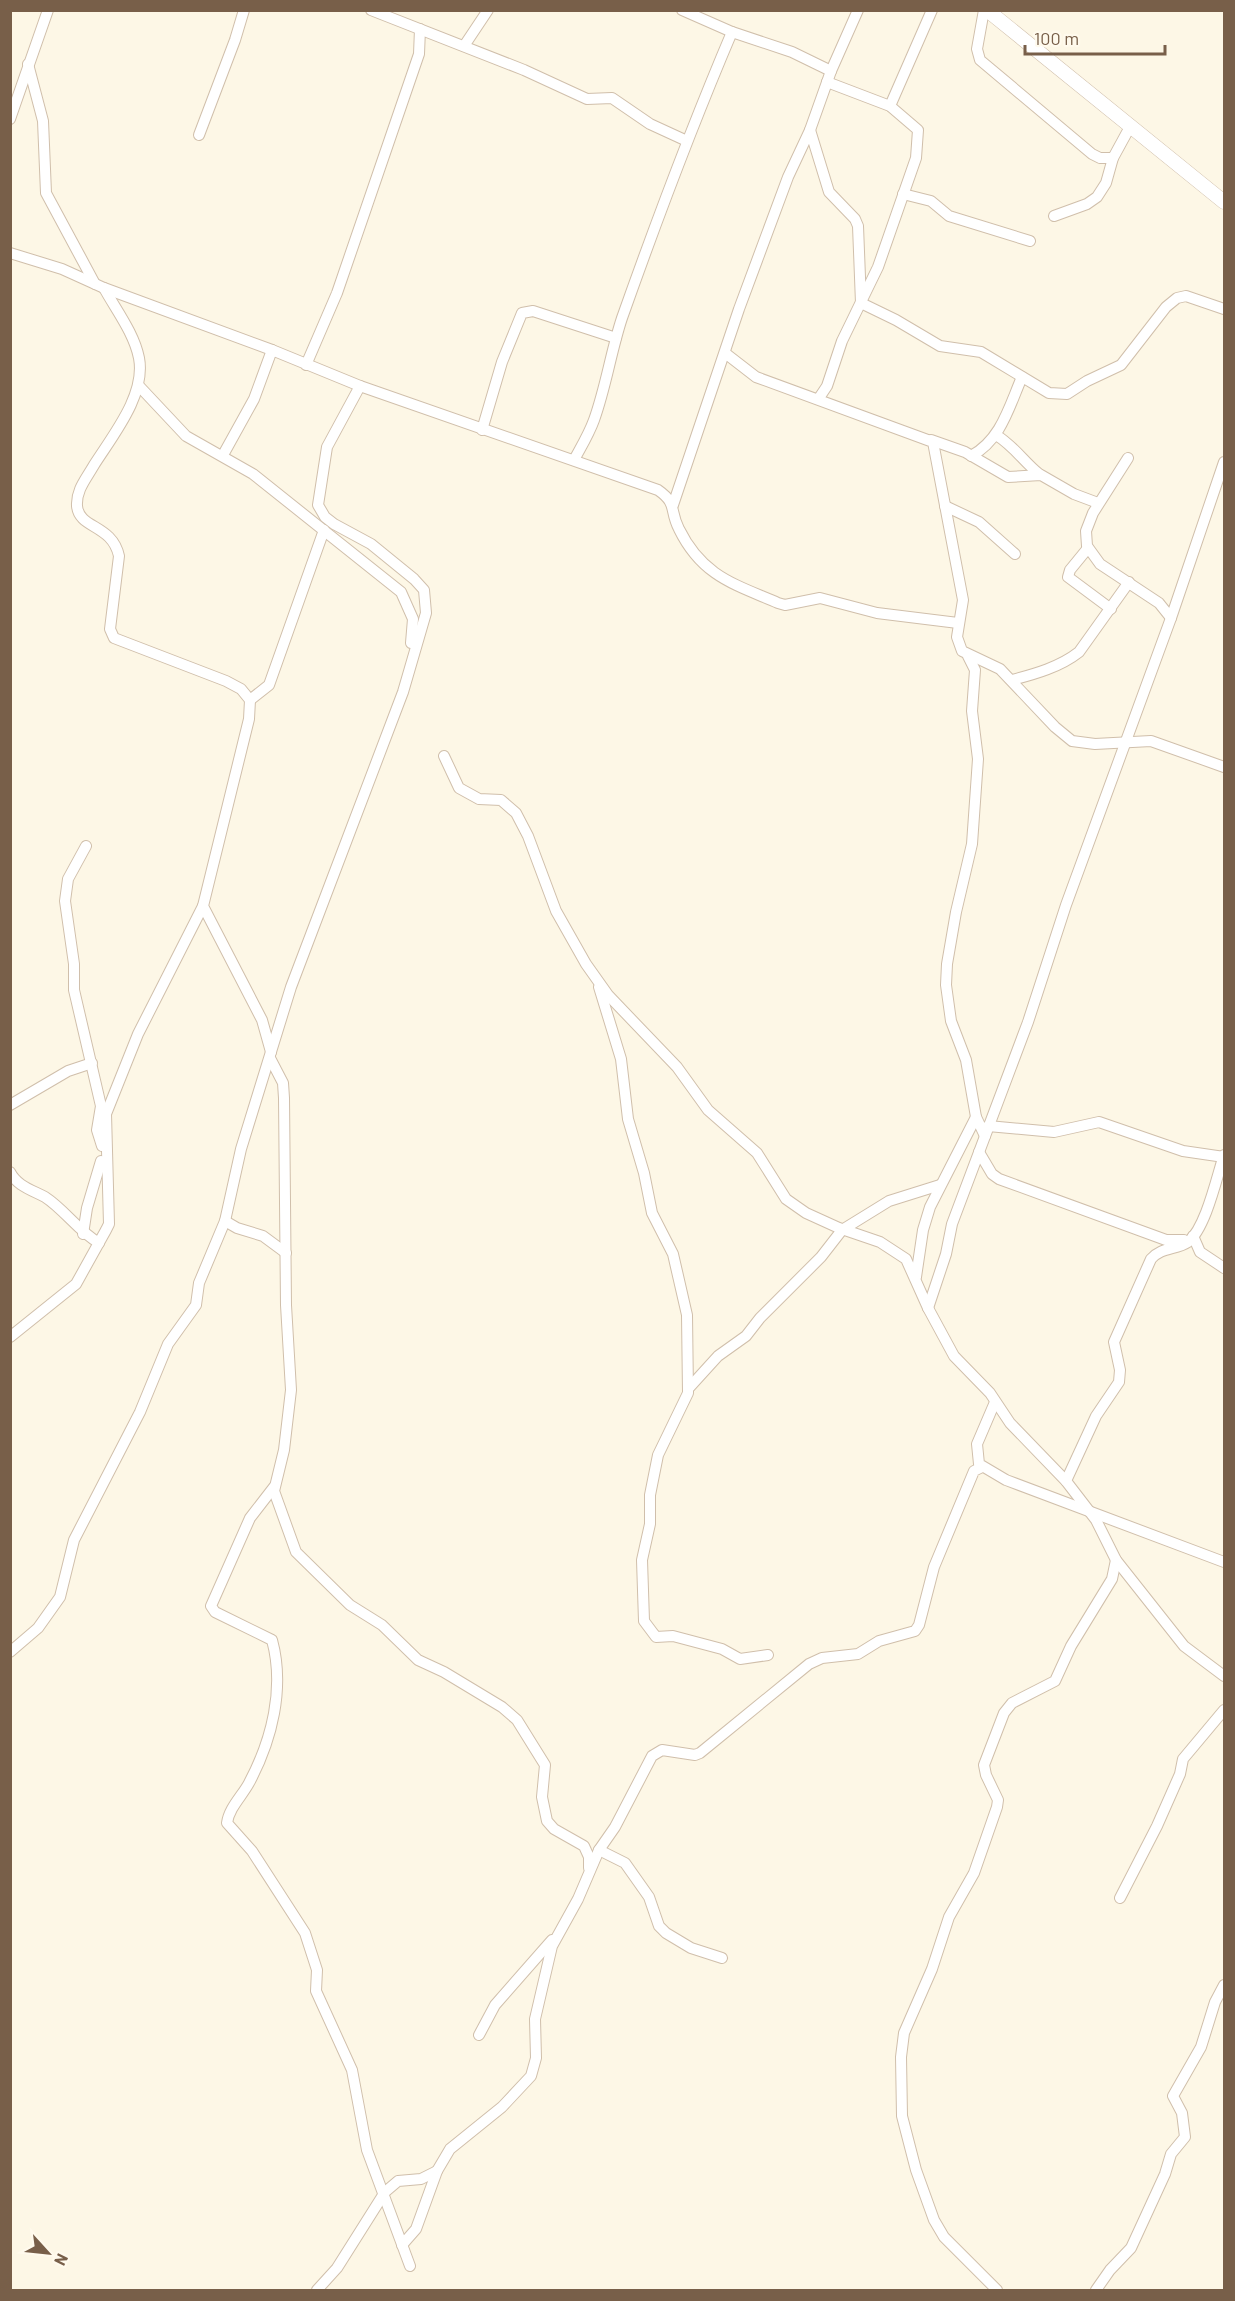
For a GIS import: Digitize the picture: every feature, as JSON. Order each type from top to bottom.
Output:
[{"type":"street","points":[[10,118],[48,10]]},
{"type":"street","points":[[200,135],[236,40],[244,10]]},
{"type":"street","points":[[371,10],[464,46],[587,99],[612,98],[650,124],[687,141]]},
{"type":"street","points":[[464,46],[488,10]]},
{"type":"street","points":[[682,10],[732,32],[792,52],[831,71]]},
{"type":"street","points":[[858,10],[831,71],[810,130],[788,177],[673,505],[678,528],[692,551],[726,581],[785,605],[819,598],[877,613],[958,623]]},
{"type":"street","points":[[890,106],[932,10]]},
{"type":"street","points":[[1113,158],[1100,158],[1092,153],[980,60],[977,49],[986,10],[1224,202]]},
{"type":"street","points":[[306,365],[337,293],[422,44],[420,29]]},
{"type":"street","points":[[574,460],[594,422],[616,338],[687,141],[732,32]]},
{"type":"street","points":[[422,44],[438,36]]},
{"type":"street","points":[[10,1337],[76,1284],[109,1224],[106,1114],[138,1034],[203,906],[249,719],[250,700],[241,689],[226,681],[119,642],[112,634],[118,550],[114,540],[81,516],[77,494],[125,415],[139,386],[139,359],[132,338],[99,286],[46,193],[44,121],[28,64]]},
{"type":"street","points":[[819,398],[827,386],[842,341],[878,267],[916,158],[918,130],[890,106],[827,82]]},
{"type":"street","points":[[1054,216],[1087,204],[1097,196],[1106,183],[1113,158],[1131,125]]},
{"type":"street","points":[[810,130],[829,192],[855,219],[858,226],[861,303]]},
{"type":"street","points":[[903,194],[931,201],[949,216],[1030,241]]},
{"type":"street","points":[[10,253],[62,269],[99,286],[482,430],[509,436],[658,490],[667,490],[679,484]]},
{"type":"street","points":[[861,303],[896,320],[940,346],[981,352],[1049,393],[1067,394],[1087,381],[1121,365],[1166,307],[1177,298],[1186,296],[1224,309]]},
{"type":"street","points":[[482,430],[502,362],[522,313],[533,311],[616,338]]},
{"type":"street","points":[[223,455],[254,399],[272,350]]},
{"type":"street","points":[[725,353],[756,377],[931,440],[971,456],[1008,477],[1039,474]]},
{"type":"street","points":[[971,456],[983,449],[996,435],[1022,377]]},
{"type":"street","points":[[139,386],[186,436],[253,474],[401,592],[411,611],[413,631],[403,692]]},
{"type":"street","points":[[10,1652],[38,1628],[60,1597],[74,1540],[140,1412],[168,1344],[192,1312],[199,1283],[225,1221],[241,1149],[291,987],[403,692],[426,613],[424,590],[371,544],[325,517],[318,505],[327,447],[360,386]]},
{"type":"street","points":[[996,435],[1010,444],[1021,460],[1039,474],[1054,480],[1074,494],[1098,503]]},
{"type":"street","points":[[931,440],[963,600],[958,623],[958,644],[968,656],[975,670],[972,711],[978,759],[972,844],[956,912],[947,964],[946,985],[951,1021],[966,1060],[976,1116],[986,1131]]},
{"type":"street","points":[[1128,458],[1098,503],[1086,531],[1088,548],[1100,564],[1159,603],[1171,618]]},
{"type":"street","points":[[928,1308],[946,1254],[952,1224],[1171,618],[1224,462]]},
{"type":"street","points":[[658,490],[673,505]]},
{"type":"street","points":[[945,506],[979,522],[1015,554]]},
{"type":"street","points":[[250,700],[269,685],[324,530]]},
{"type":"street","points":[[1088,548],[1076,561],[1068,577],[1111,609]]},
{"type":"street","points":[[1012,680],[1069,660],[1079,652],[1129,582]]},
{"type":"street","points":[[968,656],[992,663],[1012,680],[1067,738],[1095,744],[1151,741],[1224,767]]},
{"type":"street","points":[[444,756],[459,789],[478,799],[501,800],[516,813],[528,836],[556,911],[598,984],[621,1059],[628,1119],[644,1173],[652,1213],[673,1254],[687,1315],[688,1389]]},
{"type":"street","points":[[84,1234],[87,1208],[99,1173],[102,1149],[97,1130],[101,1106],[74,990],[74,964],[65,901],[69,879],[86,846]]},
{"type":"street","points":[[203,906],[262,1020],[271,1056],[283,1083],[291,1390],[284,1450],[274,1495],[286,1521],[296,1552],[350,1605],[382,1625],[418,1660],[444,1672],[502,1707],[524,1727],[545,1765],[542,1797],[547,1821],[554,1829],[584,1846],[589,1857],[590,1871]]},
{"type":"street","points":[[598,984],[677,1067],[708,1110],[757,1153],[786,1199],[806,1213],[842,1230],[880,1242],[906,1259],[928,1308],[954,1356],[990,1394],[1010,1423],[1066,1481],[1096,1521],[1116,1560],[1188,1651],[1209,1663],[1224,1676]]},
{"type":"street","points":[[10,1105],[68,1071],[92,1063]]},
{"type":"street","points":[[916,1277],[927,1217],[940,1185],[976,1116]]},
{"type":"street","points":[[986,1131],[1053,1131],[1099,1122],[1183,1150],[1224,1156],[1203,1218],[1192,1238],[1155,1253],[1151,1259],[1114,1342],[1120,1370],[1119,1382],[1096,1416],[1066,1481]]},
{"type":"street","points":[[979,1152],[992,1174],[999,1179],[1166,1240],[1192,1238]]},
{"type":"street","points":[[10,1172],[20,1184],[55,1204],[84,1234],[99,1243]]},
{"type":"street","points":[[768,1655],[740,1659],[722,1649],[673,1636],[656,1637],[644,1621],[642,1560],[650,1524],[650,1496],[656,1462],[688,1389],[718,1356],[746,1336],[760,1318],[821,1257],[842,1230],[889,1201],[940,1185]]},
{"type":"street","points":[[225,1221],[237,1228],[263,1236],[286,1253]]},
{"type":"street","points":[[1192,1238],[1200,1252],[1224,1268]]},
{"type":"street","points":[[995,1402],[977,1444],[977,1460],[982,1467],[1006,1480],[1224,1562]]},
{"type":"street","points":[[402,2245],[416,2229],[437,2171],[450,2149],[502,2107],[531,2076],[536,2058],[535,2019],[552,1946],[599,1850],[615,1827],[652,1756],[662,1750],[695,1755],[700,1753],[809,1664],[822,1658],[858,1654],[879,1641],[913,1633],[919,1625],[934,1566],[974,1471],[982,1467]]},
{"type":"street","points":[[274,1487],[250,1518],[212,1606],[215,1612],[272,1640],[277,1680],[276,1706],[267,1737],[249,1784],[227,1823],[252,1851],[305,1933],[317,1970],[316,1991],[352,2070],[367,2150],[410,2266]]},
{"type":"street","points":[[997,2290],[944,2237],[927,2200],[902,2116],[901,2057],[904,2033],[932,1969],[950,1917],[971,1880],[997,1807],[998,1800],[986,1775],[984,1765],[1004,1713],[1012,1703],[1055,1680],[1071,1646],[1112,1579],[1116,1560]]},
{"type":"street","points":[[1120,1898],[1157,1826],[1180,1774],[1183,1759],[1224,1710]]},
{"type":"street","points":[[599,1850],[625,1863],[649,1897],[659,1926],[666,1933],[691,1948],[722,1958]]},
{"type":"street","points":[[479,2035],[495,2005],[562,1929]]},
{"type":"street","points":[[1096,2290],[1110,2270],[1131,2248],[1165,2174],[1171,2154],[1185,2137],[1182,2113],[1173,2096],[1201,2047],[1215,2002],[1224,1985]]},
{"type":"street","points":[[317,2290],[337,2268],[384,2192],[398,2181],[421,2179],[437,2171]]}]
